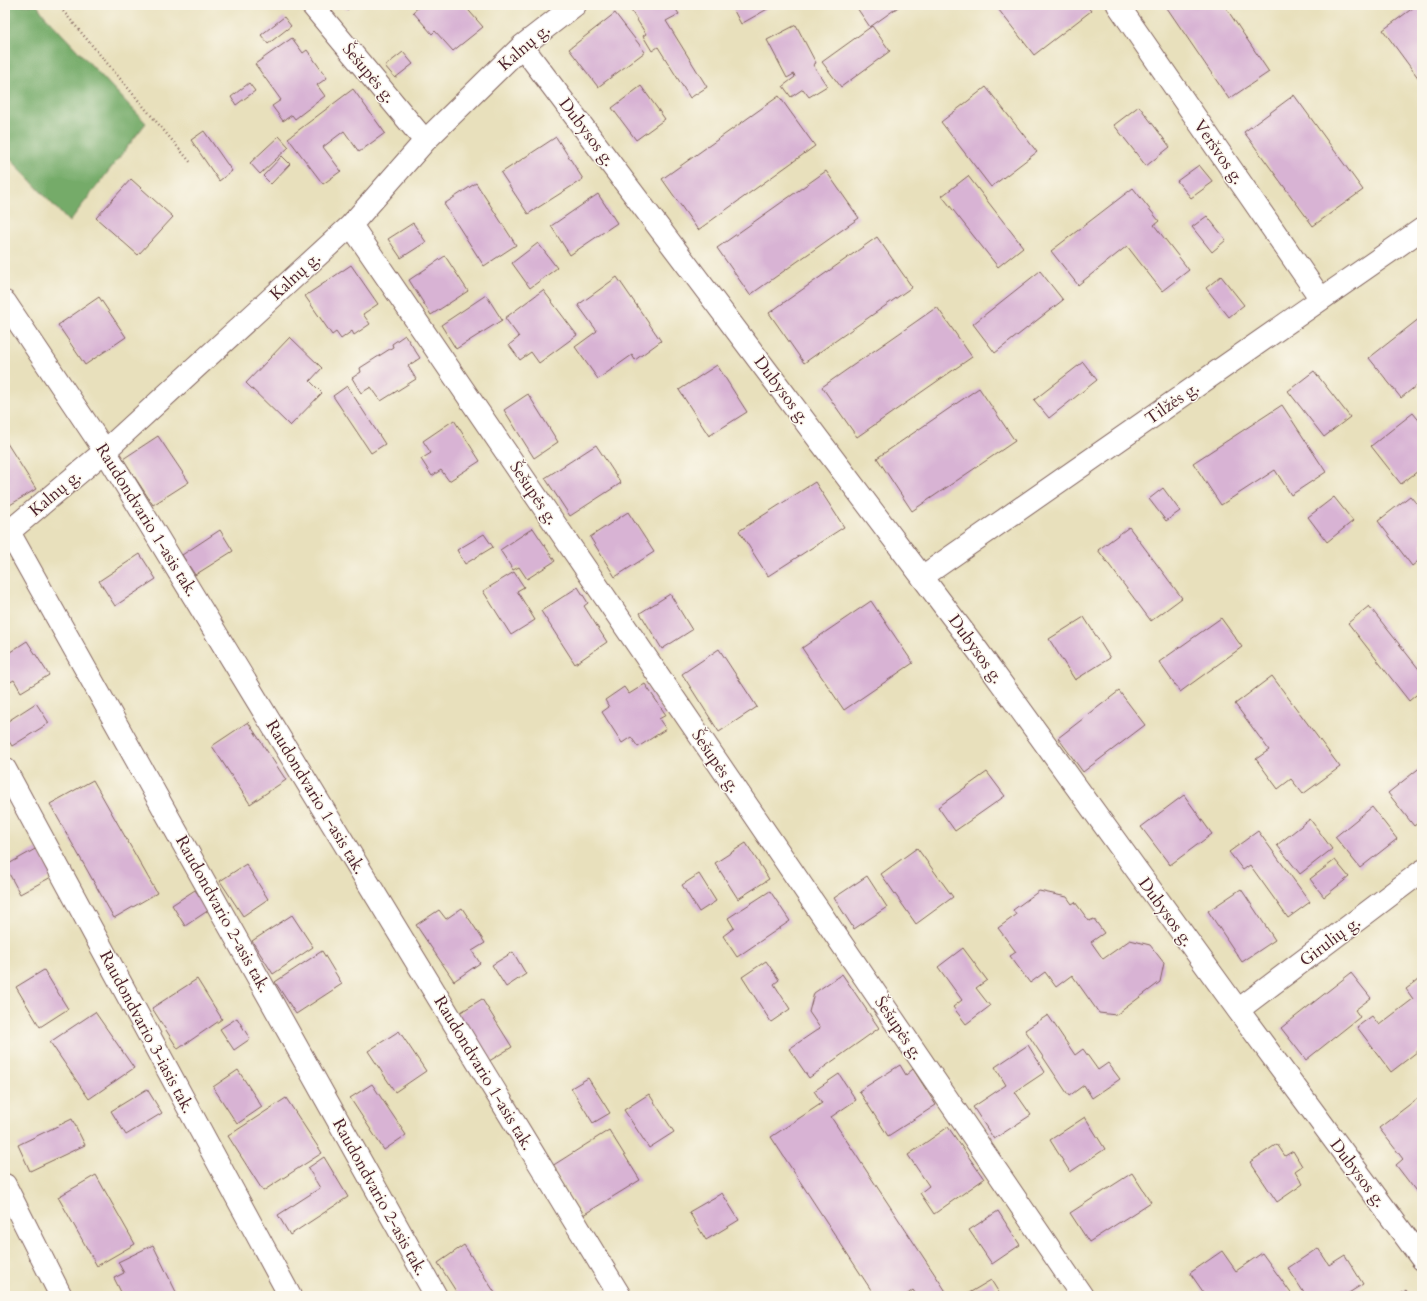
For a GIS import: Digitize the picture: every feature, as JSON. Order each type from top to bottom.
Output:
[{"type":"street","name":"Šešupės g.","points":[[312,5],[425,141]]},
{"type":"street","name":"Kalnų g.","points":[[7,534],[105,451],[351,225],[425,141],[522,46],[575,5]]},
{"type":"street","name":"Veršvos g.","points":[[1118,5],[1321,299]]},
{"type":"street","name":"Dubysos g.","points":[[522,46],[978,651],[1238,1010],[1422,1259]]},
{"type":"street","name":"Šešupės g.","points":[[351,225],[1082,1296]]},
{"type":"street","name":"Tilžės g.","points":[[922,577],[1422,229]]},
{"type":"street","name":"Raudondvario 1-asis tak.","points":[[5,302],[105,451],[620,1296]]},
{"type":"street","name":"Raudondvario 2-asis tak.","points":[[7,534],[436,1296]]},
{"type":"street","name":"Raudondvario 3-iasis tak.","points":[[5,769],[290,1296]]},
{"type":"street","name":"Girulių g.","points":[[1238,1010],[1422,871]]},
{"type":"street","points":[[5,1185],[61,1296]]},
{"type":"path","points":[[58,5],[192,164]]},
{"type":"green space","points":[[5,5],[37,5],[44,15],[146,123],[69,222],[5,153]]},
{"type":"building","points":[[342,5],[352,5],[347,10]]},
{"type":"building","points":[[421,5],[464,5],[483,27],[453,51],[435,31],[432,34],[413,12]]},
{"type":"building","points":[[638,5],[673,5],[679,14],[666,21],[707,87],[690,98],[658,47],[652,51],[643,36],[646,34],[630,9]]},
{"type":"building","points":[[731,5],[771,5],[771,7],[741,24]]},
{"type":"building","points":[[862,5],[901,5],[870,27],[857,8]]},
{"type":"building","points":[[995,5],[1086,5],[1091,11],[1034,55]]},
{"type":"building","points":[[1165,5],[1224,5],[1269,72],[1229,99]]},
{"type":"building","points":[[1417,5],[1422,5],[1422,83],[1383,30]]},
{"type":"building","points":[[615,13],[645,52],[598,87],[569,49]]},
{"type":"building","points":[[284,17],[291,26],[268,44],[261,35]]},
{"type":"building","points":[[796,25],[816,63],[813,65],[827,86],[809,97],[803,89],[791,97],[783,86],[795,77],[794,74],[787,78],[767,40]]},
{"type":"building","points":[[872,26],[890,51],[841,87],[822,62]]},
{"type":"building","points":[[292,38],[303,53],[307,50],[327,78],[317,85],[325,96],[295,119],[292,115],[283,121],[272,106],[281,100],[255,64]]},
{"type":"building","points":[[403,52],[413,64],[395,78],[385,66]]},
{"type":"building","points":[[249,83],[255,91],[236,105],[231,97]]},
{"type":"building","points":[[641,86],[665,119],[636,140],[612,108]]},
{"type":"building","points":[[986,87],[1037,152],[991,187],[941,122]]},
{"type":"building","points":[[353,89],[385,133],[359,152],[344,131],[323,147],[341,171],[323,184],[288,138]]},
{"type":"building","points":[[1294,95],[1363,190],[1313,226],[1244,132]]},
{"type":"building","points":[[779,96],[815,146],[698,230],[662,179]]},
{"type":"building","points":[[1139,106],[1170,147],[1146,166],[1114,125]]},
{"type":"building","points":[[204,131],[232,171],[219,181],[191,140]]},
{"type":"building","points":[[279,136],[289,147],[260,174],[250,163]]},
{"type":"building","points":[[556,137],[583,179],[528,214],[501,173]]},
{"type":"building","points":[[282,156],[290,164],[271,184],[263,176]]},
{"type":"building","points":[[1199,165],[1213,182],[1191,198],[1177,181]]},
{"type":"building","points":[[826,171],[859,218],[750,295],[717,248]]},
{"type":"building","points":[[968,176],[1023,247],[998,267],[942,196]]},
{"type":"building","points":[[131,179],[173,217],[138,255],[96,218]]},
{"type":"building","points":[[476,183],[516,245],[484,266],[444,204]]},
{"type":"building","points":[[1133,188],[1159,221],[1154,225],[1189,270],[1162,291],[1127,246],[1078,285],[1051,251]]},
{"type":"building","points":[[598,194],[617,223],[570,255],[551,226]]},
{"type":"building","points":[[1207,216],[1226,240],[1212,252],[1192,227]]},
{"type":"building","points":[[413,223],[426,242],[401,258],[388,239]]},
{"type":"building","points":[[877,237],[912,287],[804,363],[769,313]]},
{"type":"building","points":[[538,243],[557,268],[530,288],[512,263]]},
{"type":"building","points":[[445,256],[468,291],[431,315],[409,280]]},
{"type":"building","points":[[351,265],[378,304],[363,314],[370,324],[354,335],[352,331],[341,339],[336,332],[332,335],[305,296]]},
{"type":"building","points":[[1040,271],[1063,300],[995,353],[973,324]]},
{"type":"building","points":[[1221,276],[1244,305],[1229,317],[1206,288]]},
{"type":"building","points":[[617,277],[661,341],[635,360],[632,355],[598,379],[575,347],[597,331],[578,305]]},
{"type":"building","points":[[543,290],[577,335],[539,363],[531,352],[520,360],[509,345],[519,337],[505,318]]},
{"type":"building","points":[[486,295],[502,320],[456,349],[441,325]]},
{"type":"building","points":[[99,297],[126,337],[85,365],[58,325]]},
{"type":"building","points":[[937,307],[972,357],[857,437],[822,387]]},
{"type":"building","points":[[1420,318],[1422,321],[1422,381],[1401,398],[1369,358]]},
{"type":"building","points":[[405,335],[420,358],[408,366],[416,379],[381,401],[371,387],[361,393],[352,378],[361,372],[360,368],[393,347],[392,344]]},
{"type":"building","points":[[290,337],[322,368],[310,381],[322,393],[290,426],[246,383]]},
{"type":"building","points":[[1083,362],[1097,380],[1049,418],[1034,400]]},
{"type":"building","points":[[717,365],[747,412],[709,436],[679,390]]},
{"type":"building","points":[[1314,371],[1350,417],[1324,437],[1288,391]]},
{"type":"building","points":[[347,386],[385,444],[371,453],[333,396]]},
{"type":"building","points":[[979,388],[1015,441],[912,511],[877,458]]},
{"type":"building","points":[[528,394],[558,442],[534,458],[504,410]]},
{"type":"building","points":[[1282,405],[1326,472],[1291,495],[1275,470],[1221,505],[1193,463]]},
{"type":"building","points":[[1413,413],[1422,424],[1422,468],[1401,484],[1371,446]]},
{"type":"building","points":[[454,420],[480,461],[449,481],[441,470],[432,476],[421,459],[431,453],[423,441]]},
{"type":"building","points":[[158,436],[189,482],[153,505],[123,459]]},
{"type":"building","points":[[5,440],[36,489],[5,508]]},
{"type":"building","points":[[596,445],[621,483],[570,516],[545,478]]},
{"type":"building","points":[[815,482],[844,527],[768,576],[739,531]]},
{"type":"building","points":[[1163,488],[1180,511],[1166,521],[1149,499]]},
{"type":"building","points":[[1410,496],[1422,510],[1422,558],[1412,566],[1378,521]]},
{"type":"building","points":[[1334,497],[1353,521],[1327,542],[1308,517]]},
{"type":"building","points":[[628,512],[654,552],[615,577],[590,537]]},
{"type":"building","points":[[1129,527],[1182,598],[1151,621],[1098,550]]},
{"type":"building","points":[[533,528],[555,561],[527,579],[519,567],[513,570],[500,550]]},
{"type":"building","points":[[220,530],[233,551],[195,575],[182,555]]},
{"type":"building","points":[[484,534],[493,547],[465,564],[457,550]]},
{"type":"building","points":[[140,554],[156,579],[115,606],[99,581]]},
{"type":"building","points":[[514,572],[524,587],[517,591],[535,620],[511,635],[483,591]]},
{"type":"building","points":[[578,587],[588,603],[584,606],[607,642],[575,664],[541,611]]},
{"type":"building","points":[[670,594],[692,630],[662,649],[640,613]]},
{"type":"building","points":[[871,601],[913,663],[844,710],[802,648]]},
{"type":"building","points":[[1369,606],[1422,673],[1422,690],[1409,701],[1348,623]]},
{"type":"building","points":[[1084,617],[1110,658],[1075,680],[1049,639]]},
{"type":"building","points":[[1221,618],[1242,647],[1180,692],[1159,662]]},
{"type":"building","points":[[27,641],[49,675],[21,692],[14,680],[5,685],[5,651],[7,654]]},
{"type":"building","points":[[719,649],[757,707],[719,732],[682,674]]},
{"type":"building","points":[[1272,676],[1340,767],[1303,794],[1291,779],[1278,789],[1256,759],[1269,750],[1235,704]]},
{"type":"building","points":[[645,684],[666,715],[659,719],[666,729],[638,747],[631,737],[622,743],[602,712],[609,707],[605,700],[624,687],[629,694]]},
{"type":"building","points":[[1119,691],[1145,725],[1083,772],[1058,738]]},
{"type":"building","points":[[36,703],[49,723],[12,746],[5,735],[5,723]]},
{"type":"building","points":[[248,722],[286,780],[250,804],[212,746]]},
{"type":"building","points":[[1422,766],[1422,820],[1414,826],[1388,793]]},
{"type":"building","points":[[987,772],[1005,796],[955,831],[938,807]]},
{"type":"building","points":[[93,780],[157,893],[114,918],[50,804]]},
{"type":"building","points":[[1184,795],[1212,834],[1170,865],[1141,827]]},
{"type":"building","points":[[1372,807],[1397,839],[1360,868],[1335,837]]},
{"type":"building","points":[[1310,819],[1332,849],[1300,874],[1277,845]]},
{"type":"building","points":[[1258,831],[1310,902],[1288,918],[1250,865],[1243,870],[1229,852]]},
{"type":"building","points":[[746,843],[769,879],[738,899],[715,863]]},
{"type":"building","points":[[37,848],[53,876],[20,894],[5,866]]},
{"type":"building","points":[[917,848],[953,897],[916,924],[881,874]]},
{"type":"building","points":[[1335,860],[1349,877],[1324,897],[1310,879]]},
{"type":"building","points":[[246,864],[268,899],[243,916],[220,881]]},
{"type":"building","points":[[699,874],[716,901],[699,912],[682,885]]},
{"type":"building","points":[[867,876],[887,907],[854,929],[834,898]]},
{"type":"building","points":[[1241,889],[1275,940],[1242,962],[1208,911]]},
{"type":"building","points":[[195,890],[209,910],[185,926],[172,905]]},
{"type":"building","points":[[770,891],[790,921],[737,957],[723,936],[734,928],[728,918]]},
{"type":"building","points":[[1039,891],[1067,897],[1072,904],[1075,902],[1089,921],[1094,919],[1104,933],[1091,942],[1103,959],[1130,940],[1150,945],[1164,963],[1160,982],[1116,1015],[1099,1013],[1072,975],[1056,987],[1045,972],[1030,983],[1010,956],[1016,952],[998,928],[1016,915],[1013,910]]},
{"type":"building","points":[[462,908],[485,943],[472,951],[480,963],[454,981],[416,925],[439,910],[446,919]]},
{"type":"building","points":[[292,915],[313,947],[273,974],[252,941]]},
{"type":"building","points":[[963,948],[987,980],[976,988],[990,1006],[966,1024],[953,1007],[962,1000],[938,967]]},
{"type":"building","points":[[322,951],[342,984],[296,1014],[275,982]]},
{"type":"building","points":[[513,952],[526,974],[506,987],[492,965]]},
{"type":"building","points":[[766,961],[779,980],[774,984],[790,1009],[771,1022],[742,977]]},
{"type":"building","points":[[44,970],[68,1009],[40,1027],[16,987]]},
{"type":"building","points":[[1351,973],[1371,998],[1355,1010],[1360,1017],[1306,1060],[1281,1028]]},
{"type":"building","points":[[842,974],[879,1028],[809,1078],[789,1049],[820,1028],[809,1012],[814,993]]},
{"type":"building","points":[[1422,977],[1422,1048],[1391,1072],[1357,1027],[1372,1016],[1379,1025],[1413,999],[1406,989]]},
{"type":"building","points":[[197,979],[222,1019],[178,1049],[152,1008]]},
{"type":"building","points":[[482,999],[512,1047],[486,1063],[456,1015]]},
{"type":"building","points":[[95,1012],[134,1068],[89,1099],[50,1042]]},
{"type":"building","points":[[1048,1015],[1075,1055],[1083,1049],[1098,1070],[1108,1063],[1120,1079],[1092,1098],[1084,1085],[1069,1096],[1025,1030]]},
{"type":"building","points":[[237,1018],[250,1039],[234,1050],[220,1029]]},
{"type":"building","points":[[399,1031],[426,1071],[395,1092],[368,1051]]},
{"type":"building","points":[[1028,1045],[1045,1072],[1015,1092],[1031,1115],[994,1139],[973,1107],[1006,1085],[995,1067]]},
{"type":"building","points":[[900,1065],[906,1075],[913,1069],[936,1105],[888,1136],[859,1091]]},
{"type":"building","points":[[238,1070],[262,1107],[237,1124],[213,1087]]},
{"type":"building","points":[[839,1074],[856,1100],[831,1117],[949,1296],[917,1296],[913,1290],[905,1296],[875,1296],[771,1137],[822,1103],[814,1091]]},
{"type":"building","points":[[588,1078],[610,1113],[593,1123],[571,1088]]},
{"type":"building","points":[[372,1084],[406,1135],[384,1150],[350,1098]]},
{"type":"building","points":[[147,1089],[162,1113],[126,1135],[111,1111]]},
{"type":"building","points":[[649,1094],[674,1132],[649,1148],[624,1110]]},
{"type":"building","points":[[1422,1095],[1422,1199],[1396,1165],[1403,1159],[1379,1128]]},
{"type":"building","points":[[286,1098],[322,1153],[263,1191],[228,1136]]},
{"type":"building","points":[[1085,1117],[1105,1149],[1070,1172],[1050,1140]]},
{"type":"building","points":[[72,1119],[85,1145],[30,1171],[18,1145]]},
{"type":"building","points":[[948,1127],[984,1179],[934,1214],[920,1193],[929,1186],[908,1155]]},
{"type":"building","points":[[609,1130],[640,1180],[583,1215],[552,1166]]},
{"type":"building","points":[[1277,1144],[1285,1156],[1293,1151],[1302,1166],[1295,1171],[1303,1184],[1277,1202],[1250,1162]]},
{"type":"building","points":[[324,1157],[348,1197],[290,1235],[278,1215],[320,1188],[308,1168]]},
{"type":"building","points":[[1132,1173],[1151,1202],[1089,1242],[1070,1213]]},
{"type":"building","points":[[96,1175],[135,1244],[97,1266],[58,1197]]},
{"type":"building","points":[[722,1193],[739,1220],[706,1240],[689,1212]]},
{"type":"building","points":[[998,1211],[1020,1245],[992,1264],[969,1230]]},
{"type":"building","points":[[153,1245],[178,1296],[123,1296],[114,1278],[124,1273],[118,1262]]},
{"type":"building","points":[[464,1245],[497,1296],[459,1296],[438,1263]]},
{"type":"building","points":[[1318,1248],[1329,1265],[1345,1255],[1363,1284],[1344,1296],[1306,1296],[1288,1268]]},
{"type":"building","points":[[1222,1251],[1236,1271],[1262,1253],[1293,1296],[1206,1296],[1190,1273]]},
{"type":"building","points":[[991,1280],[1001,1296],[964,1296]]},
{"type":"building","points":[[1406,1290],[1410,1296],[1398,1296]]}]
